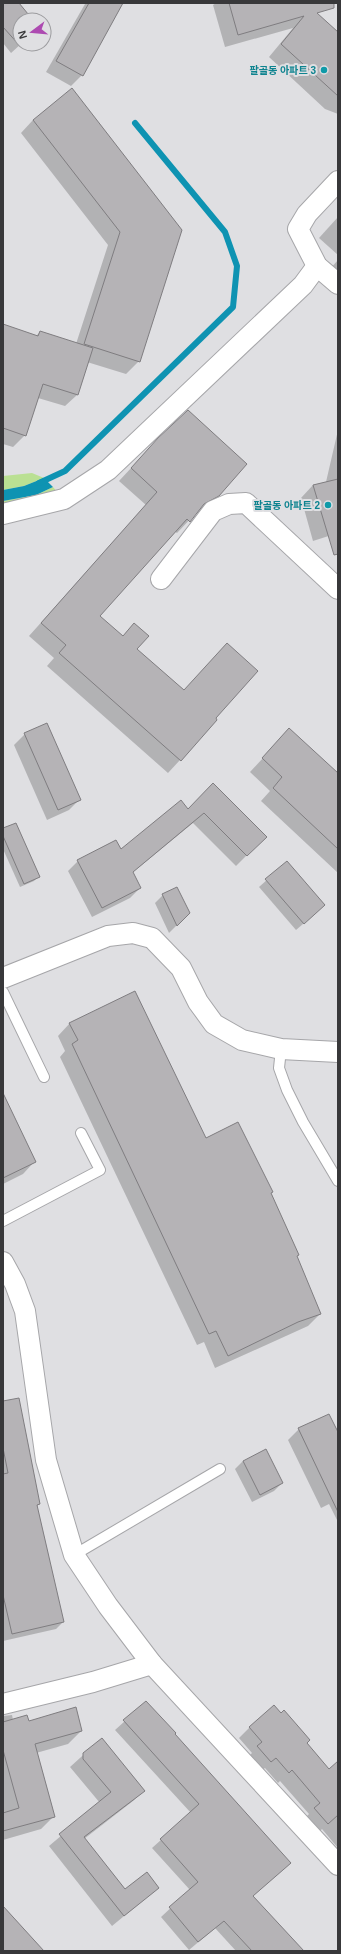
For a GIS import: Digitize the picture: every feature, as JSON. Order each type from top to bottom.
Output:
[{"type":"street","points":[[338,181],[307,214],[298,229],[317,266],[338,284]]},
{"type":"street","points":[[3,514],[64,499],[108,470],[298,290],[317,266]]},
{"type":"street","points":[[161,579],[213,511],[230,504],[246,503],[338,589]]},
{"type":"street","points":[[3,978],[108,936],[133,933],[152,938],[181,968],[198,1002],[214,1024],[242,1040],[281,1048],[338,1052]]},
{"type":"street","points":[[3,1262],[15,1284],[25,1311],[46,1460],[74,1555],[108,1606],[152,1664],[338,1865]]},
{"type":"street","points":[[3,1704],[93,1682],[152,1664]]},
{"type":"lane","points":[[3,992],[44,1077]]},
{"type":"lane","points":[[281,1048],[279,1068],[287,1090],[303,1122],[338,1181]]},
{"type":"lane","points":[[3,1221],[100,1170],[81,1133]]},
{"type":"lane","points":[[74,1555],[220,1469]]},
{"type":"green space","points":[[32,473],[44,478],[24,486],[3,490],[3,476]]},
{"type":"green space","points":[[53,487],[59,494],[3,510],[3,501],[36,495]]},
{"type":"water","points":[[44,478],[53,487],[36,495],[3,501],[3,490],[24,486]]},
{"type":"building","points":[[3,3],[19,3],[26,12],[12,12],[12,37],[3,27]]},
{"type":"building","points":[[89,3],[123,3],[83,76],[56,61]]},
{"type":"building","name":"팔골동 아파트 3","points":[[229,3],[334,3],[334,8],[317,13],[338,32],[338,96],[281,44],[304,16],[238,35]]},
{"type":"building","points":[[72,88],[182,230],[140,362],[84,344],[120,232],[33,120]]},
{"type":"building","points":[[3,324],[38,336],[40,331],[93,348],[78,395],[43,384],[26,436],[3,428]]},
{"type":"building","points":[[188,410],[247,464],[219,496],[204,504],[190,522],[187,519],[100,616],[123,636],[134,623],[149,636],[137,649],[184,690],[227,643],[258,671],[216,718],[217,720],[181,761],[59,653],[66,645],[41,623],[157,492],[131,468],[158,438]]},
{"type":"building","name":"팔골동 아파트 2","points":[[338,479],[338,554],[334,555],[313,485]]},
{"type":"building","points":[[47,723],[81,800],[58,810],[24,733]]},
{"type":"building","points":[[289,728],[338,773],[338,849],[273,788],[282,777],[262,758]]},
{"type":"building","points":[[213,783],[267,837],[247,856],[204,813],[133,872],[141,888],[102,908],[77,860],[116,840],[121,849],[181,800],[188,809]]},
{"type":"building","points":[[16,823],[40,877],[24,884],[3,836],[3,828]]},
{"type":"building","points":[[287,861],[325,905],[304,924],[265,879]]},
{"type":"building","points":[[177,887],[190,913],[177,926],[162,894]]},
{"type":"building","points":[[135,991],[206,1138],[238,1122],[273,1192],[271,1193],[299,1255],[297,1256],[321,1314],[298,1322],[228,1356],[216,1331],[209,1334],[72,1044],[78,1040],[69,1023]]},
{"type":"building","points":[[3,1093],[36,1162],[3,1178]]},
{"type":"building","points":[[19,1398],[40,1504],[37,1505],[64,1622],[12,1634],[3,1595],[3,1474],[8,1473],[3,1448],[3,1401]]},
{"type":"building","points":[[329,1414],[338,1432],[338,1512],[298,1428]]},
{"type":"building","points":[[266,1449],[283,1483],[260,1495],[243,1461]]},
{"type":"building","points":[[146,1701],[291,1863],[253,1896],[304,1951],[252,1951],[224,1921],[198,1942],[169,1907],[198,1882],[160,1839],[199,1804],[123,1720]]},
{"type":"building","points":[[274,1705],[281,1713],[284,1710],[304,1733],[310,1740],[307,1743],[329,1769],[338,1761],[338,1815],[328,1824],[314,1808],[320,1803],[292,1770],[289,1773],[276,1758],[271,1762],[257,1746],[262,1742],[249,1727]]},
{"type":"building","points":[[76,1707],[82,1731],[35,1744],[55,1817],[3,1831],[3,1813],[19,1808],[3,1750],[3,1722],[27,1715],[29,1721]]},
{"type":"building","points":[[102,1738],[145,1791],[84,1837],[125,1889],[147,1872],[159,1888],[124,1916],[59,1834],[111,1792],[83,1759],[83,1753]]},
{"type":"building","points":[[3,1906],[44,1951],[3,1951]]},
{"type":"waterway","points":[[39,483],[65,471],[233,307],[237,266],[225,232],[135,123]]},
{"type":"place","name":"팔골동 아파트 3","points":[[324,70]]},
{"type":"place","name":"팔골동 아파트 2","points":[[328,505]]}]
